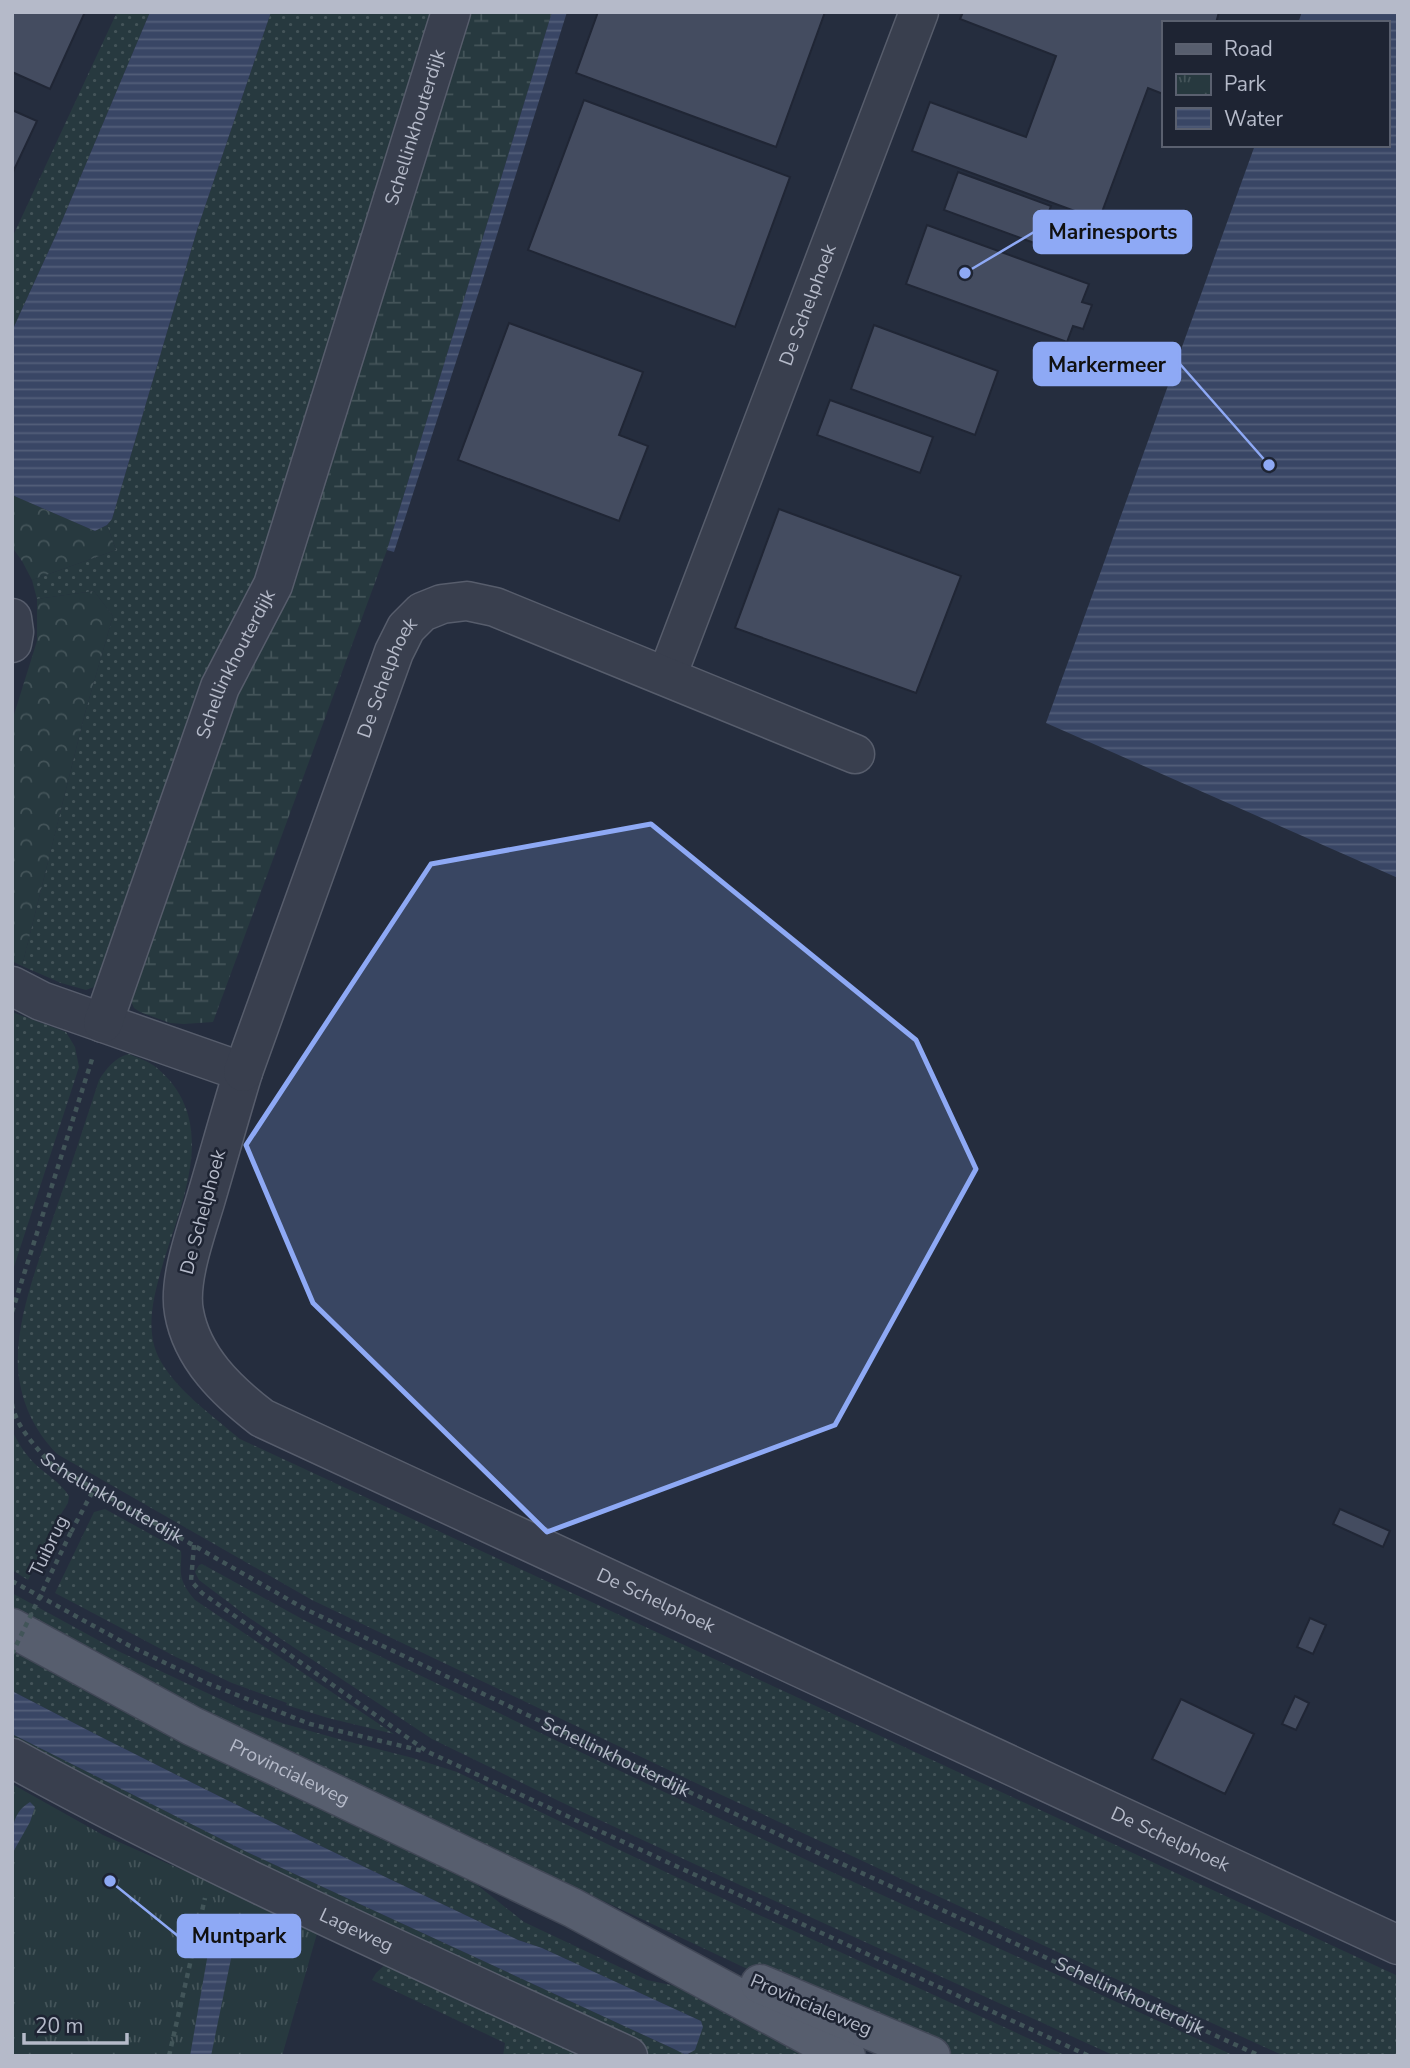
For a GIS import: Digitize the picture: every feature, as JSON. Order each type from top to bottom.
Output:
[{"type":"main road","name":"Provincialeweg","points":[[12,1628],[192,1726],[573,1908],[846,2056]]},
{"type":"main road","name":"Provincialeweg","points":[[573,1908],[931,2056]]},
{"type":"street","name":"Schellinkhouterdijk","points":[[103,1023],[220,687],[273,585],[451,12]]},
{"type":"street","name":"De Schelphoek","points":[[667,676],[919,12]]},
{"type":"street","name":"De Schelphoek","points":[[855,754],[495,607],[467,601],[442,604],[422,612],[406,628],[394,652],[243,1072],[192,1244],[184,1280],[183,1311],[195,1344],[214,1375],[262,1418],[1398,1945]]},
{"type":"street","points":[[12,618],[12,643]]},
{"type":"street","points":[[12,986],[41,1001],[243,1072]]},
{"type":"street","name":"Lageweg","points":[[12,1758],[213,1863],[628,2056]]},
{"type":"path","points":[[12,1312],[103,1023]]},
{"type":"path","name":"Schellinkhouterdijk","points":[[12,1404],[14,1414],[30,1440],[51,1464],[305,1609],[790,1840],[1260,2056]]},
{"type":"path","name":"Tuibrug","points":[[12,1654],[94,1489]]},
{"type":"path","points":[[194,1545],[191,1581],[201,1593],[428,1752],[1089,2056]]},
{"type":"path","points":[[12,1581],[130,1646],[207,1683],[310,1724],[428,1752]]},
{"type":"path","points":[[169,2056],[213,1863]]},
{"type":"highlighted area","points":[[651,824],[916,1040],[976,1169],[835,1425],[547,1532],[313,1303],[246,1145],[431,864]]},
{"type":"green space","points":[[117,12],[150,12],[56,235],[12,331],[12,238]]},
{"type":"green space","points":[[271,12],[438,12],[257,592],[107,982],[86,990],[61,983],[22,966],[85,713],[113,616],[94,591],[37,599],[32,580],[116,550],[107,525],[112,519],[197,230]]},
{"type":"green space","points":[[465,12],[552,12],[387,550],[213,1022],[170,1023],[140,1012],[134,1008],[129,997]]},
{"type":"green space","points":[[12,495],[95,531],[107,525],[116,550],[32,580],[12,547]]},
{"type":"green space","points":[[94,591],[113,616],[85,713],[22,966],[12,961],[12,721],[37,641],[37,599]]},
{"type":"green space","points":[[12,1012],[66,1032],[75,1047],[79,1067],[12,1273]]},
{"type":"green space","points":[[129,1054],[157,1068],[176,1089],[187,1113],[192,1138],[186,1190],[154,1300],[151,1323],[154,1345],[165,1368],[183,1390],[240,1439],[1398,1976],[1398,2056],[1284,2056],[698,1784],[312,1600],[57,1454],[35,1426],[22,1393],[18,1369],[20,1331],[35,1273],[99,1080],[115,1061]]},
{"type":"green space","points":[[12,1430],[31,1460],[69,1496],[68,1503],[54,1525],[56,1527],[28,1580],[12,1570]]},
{"type":"green space","points":[[105,1509],[181,1551],[182,1578],[195,1600],[394,1734],[286,1705],[287,1703],[232,1683],[176,1657],[55,1593],[94,1512]]},
{"type":"green space","points":[[202,1564],[304,1620],[834,1873],[1235,2056],[1115,2056],[563,1803],[432,1739],[248,1617],[199,1580],[195,1572]]},
{"type":"green space","points":[[12,1593],[118,1651],[239,1708],[285,1724],[457,1772],[672,1875],[1067,2056],[953,2056],[758,1974],[292,1754],[143,1680],[12,1608]]},
{"type":"green space","points":[[12,1649],[168,1735],[476,1884],[524,1922],[647,1980],[700,1991],[814,2056],[653,2056],[289,1883],[12,1743],[12,1734],[247,1852],[686,2055],[690,2054],[701,2021],[391,1880],[12,1691]]},
{"type":"green space","points":[[12,1784],[103,1835],[318,1930],[282,2056],[12,2056]]},
{"type":"green space","points":[[386,1964],[590,2056],[503,2056],[505,2043],[372,1980]]},
{"type":"water","points":[[150,12],[271,12],[197,230],[112,519],[95,531],[12,495],[12,331],[56,235]]},
{"type":"water","points":[[552,12],[567,12],[394,552],[387,550]]},
{"type":"water","points":[[1302,12],[1398,12],[1398,878],[1046,723],[1254,147],[1389,147],[1389,21],[1299,21]]},
{"type":"water","points":[[12,1691],[391,1880],[701,2021],[703,2027],[695,2050],[686,2055],[247,1852],[12,1734]]},
{"type":"water","points":[[30,1802],[35,1807],[30,1822],[12,1854],[12,1831],[16,1818]]},
{"type":"water","points":[[222,1933],[233,1940],[234,1944],[211,2056],[190,2056],[211,1936]]},
{"type":"building","points":[[12,12],[85,12],[50,89],[12,72]]},
{"type":"building","points":[[598,12],[825,12],[776,147],[576,73]]},
{"type":"building","points":[[963,12],[1219,12],[1217,21],[1162,21],[1162,94],[1148,88],[1099,220],[912,151],[930,102],[1026,137],[1056,56],[960,19]]},
{"type":"building","points":[[584,100],[790,177],[735,327],[528,250]]},
{"type":"building","points":[[12,110],[37,121],[12,174]]},
{"type":"building","points":[[958,172],[1051,206],[1037,244],[944,210]]},
{"type":"building","points":[[927,225],[1089,284],[1082,302],[1092,305],[1083,329],[1073,326],[1067,342],[906,284]]},
{"type":"building","points":[[509,323],[643,372],[619,435],[648,446],[619,521],[458,460]]},
{"type":"building","points":[[874,325],[998,371],[975,435],[851,389]]},
{"type":"building","points":[[830,400],[933,437],[920,473],[817,435]]},
{"type":"building","points":[[779,509],[961,576],[916,693],[735,628]]},
{"type":"building","points":[[1340,1509],[1390,1531],[1383,1547],[1333,1524]]},
{"type":"building","points":[[1310,1618],[1326,1625],[1313,1654],[1297,1647]]},
{"type":"building","points":[[1295,1696],[1309,1703],[1296,1730],[1282,1724]]},
{"type":"building","points":[[1181,1699],[1254,1734],[1225,1794],[1152,1759]]},
{"type":"place","name":"Marinesports","points":[[965,273]]},
{"type":"place","name":"Markermeer","points":[[1269,465]]},
{"type":"place","name":"Muntpark","points":[[110,1881]]}]
